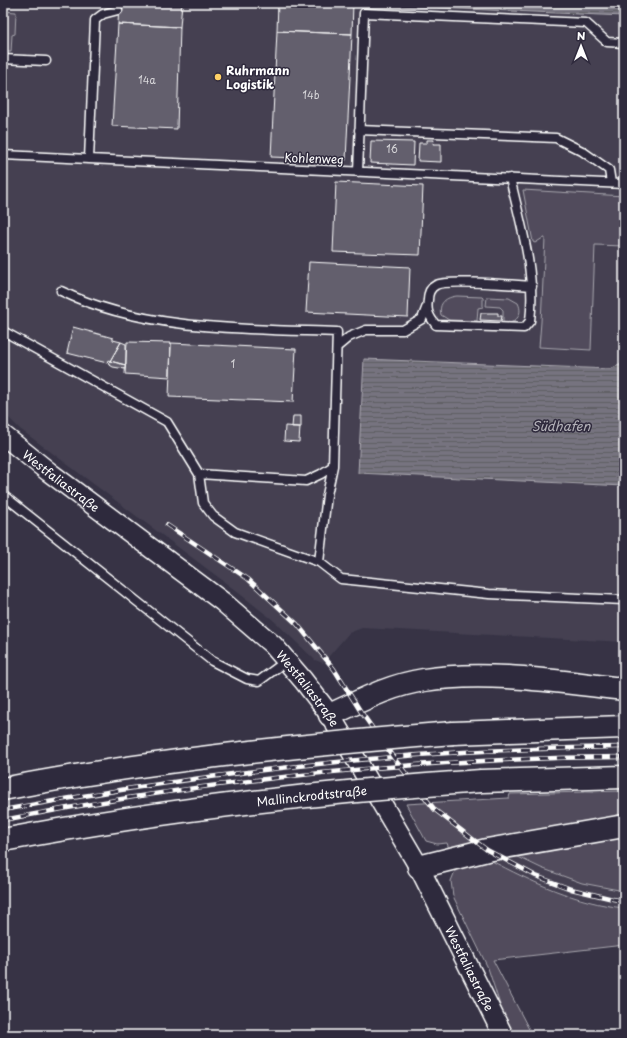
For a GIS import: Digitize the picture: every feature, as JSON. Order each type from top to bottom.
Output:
[{"type":"highway","points":[[330,715],[356,702],[404,684],[424,680],[464,676],[513,678],[624,689]]},
{"type":"highway","points":[[3,789],[215,756],[354,741],[453,733],[624,727]]},
{"type":"highway","name":"Mallinckrodtstraße","points":[[3,840],[140,816],[222,804],[393,787],[481,781],[624,777]]},
{"type":"highway","points":[[419,867],[487,850],[624,826]]},
{"type":"street","name":"Westfaliastraße","points":[[3,435],[49,472],[223,602],[273,645],[303,680],[330,715],[419,867],[503,1035]]},
{"type":"lane","points":[[89,159],[95,20],[103,14],[118,10]]},
{"type":"lane","points":[[358,172],[364,13],[586,23],[607,42],[624,43]]},
{"type":"lane","points":[[3,59],[46,61]]},
{"type":"lane","points":[[359,130],[556,138],[582,151],[609,170],[611,183]]},
{"type":"lane","name":"Kohlenweg","points":[[3,155],[624,184]]},
{"type":"lane","points":[[427,306],[430,318],[436,325],[524,328],[530,321],[532,286],[528,257],[510,178]]},
{"type":"lane","points":[[337,347],[349,337],[366,330],[403,330],[422,319],[427,306],[428,292],[437,285],[453,283],[532,286]]},
{"type":"lane","points":[[61,291],[80,300],[131,315],[164,322],[243,328],[337,332],[333,466],[327,495],[319,562]]},
{"type":"lane","points":[[3,332],[167,422],[199,474],[203,503],[218,520],[235,532],[319,562],[341,578],[489,594],[624,600]]},
{"type":"lane","points":[[199,474],[306,481],[333,466]]},
{"type":"lane","points":[[3,495],[212,661],[247,679],[259,681],[286,661]]},
{"type":"shaded area","points":[[3,3],[624,3],[624,642],[362,628],[349,633],[323,663],[315,660],[273,620],[20,429],[3,412]]},
{"type":"shaded area","points":[[3,11],[16,12],[15,34],[12,35],[11,52],[3,52]]},
{"type":"shaded area","points":[[523,190],[624,196],[624,246],[595,245],[591,350],[539,347],[545,238],[535,243],[533,242]]},
{"type":"shaded area","points":[[457,296],[483,298],[483,307],[478,308],[477,321],[449,320],[441,315],[440,311],[444,301]]},
{"type":"shaded area","points":[[487,297],[509,298],[518,303],[520,311],[515,321],[503,324],[503,310],[500,307],[486,306]]},
{"type":"shaded area","points":[[624,791],[624,819],[449,849],[447,843],[437,844],[426,841],[406,804],[509,798],[510,794]]},
{"type":"shaded area","points":[[624,834],[624,891],[582,883],[541,868],[514,855],[544,851],[566,843]]},
{"type":"shaded area","points":[[514,855],[541,868],[582,883],[624,891],[624,908],[613,907],[566,894],[522,877],[490,860]]},
{"type":"shaded area","points":[[490,860],[538,884],[589,901],[624,908],[624,945],[493,960],[532,1035],[514,1035],[502,1011],[488,968],[453,896],[451,881],[455,871],[466,863]]},
{"type":"water","points":[[624,3],[624,16],[353,4]]},
{"type":"water","name":"Südhafen","points":[[364,359],[610,369],[624,363],[624,486],[358,473]]},
{"type":"building","points":[[119,3],[182,3],[180,27],[118,24]]},
{"type":"building","points":[[278,3],[353,3],[352,34],[277,31]]},
{"type":"building","points":[[118,24],[180,27],[177,129],[112,126]]},
{"type":"building","points":[[277,31],[352,34],[346,160],[271,157]]},
{"type":"building","points":[[427,140],[434,140],[433,144],[441,144],[441,162],[418,161],[419,143],[427,143]]},
{"type":"building","points":[[371,141],[414,142],[413,165],[370,163]]},
{"type":"building","points":[[336,182],[423,186],[420,255],[333,252]]},
{"type":"building","points":[[309,262],[410,267],[408,317],[306,312]]},
{"type":"building","points":[[481,313],[498,313],[498,316],[502,316],[501,321],[480,320]]},
{"type":"building","points":[[73,327],[113,338],[113,340],[121,342],[110,361],[108,360],[107,363],[67,353]]},
{"type":"building","points":[[121,342],[126,344],[126,365],[110,361]]},
{"type":"building","points":[[127,342],[171,343],[170,377],[125,374]]},
{"type":"building","points":[[171,343],[296,349],[293,402],[169,397]]},
{"type":"building","points":[[110,361],[125,365],[125,369],[113,367],[108,364]]},
{"type":"building","points":[[293,416],[301,416],[301,427],[292,427]]},
{"type":"building","points":[[285,426],[300,427],[299,442],[284,441]]},
{"type":"railway","points":[[167,525],[248,579],[297,624],[334,669],[361,712],[396,761],[435,810],[487,850],[536,876],[571,889],[624,901]]},
{"type":"railway","points":[[3,810],[117,790],[232,774],[348,761],[484,751],[624,747]]},
{"type":"railway","points":[[3,820],[157,793],[312,774],[468,762],[546,758],[624,757]]},
{"type":"place","name":"Ruhrmann Logistik","points":[[218,77]]}]
